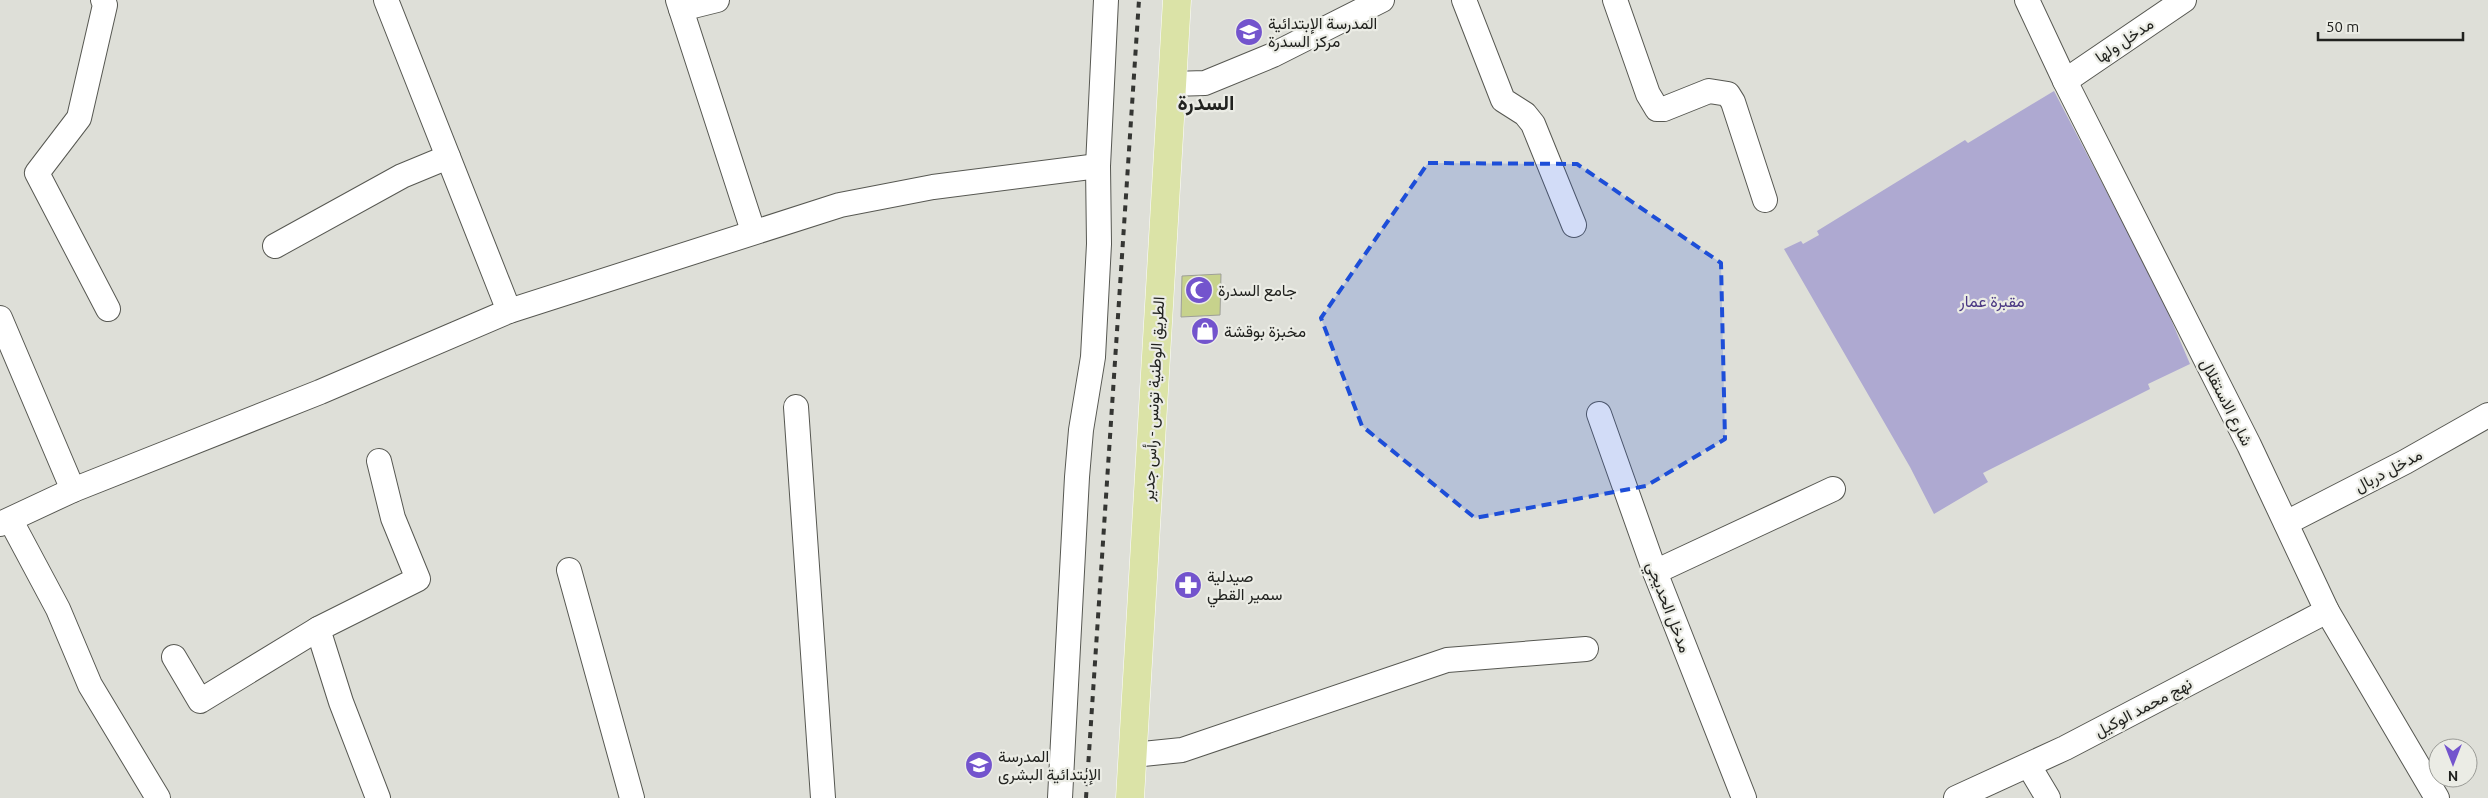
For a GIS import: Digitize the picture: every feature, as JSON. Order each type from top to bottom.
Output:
[{"type":"main road","name":"الطريق الوطنية تونس - رأس جدير","points":[[1130,798],[1177,0]]},
{"type":"street","points":[[103,0],[105,5],[80,118],[37,173],[108,309]]},
{"type":"street","points":[[386,0],[509,311]]},
{"type":"street","points":[[716,0],[680,5],[753,232]]},
{"type":"street","points":[[1060,798],[1077,477],[1081,430],[1093,357],[1099,244],[1098,166],[1106,0]]},
{"type":"street","points":[[1172,84],[1205,83],[1273,55],[1382,0]]},
{"type":"street","points":[[1464,0],[1503,100],[1525,114],[1533,124],[1574,225]]},
{"type":"street","points":[[1615,0],[1648,94],[1657,109],[1664,109],[1709,91],[1728,94],[1733,102],[1765,200]]},
{"type":"street","name":"شارع الاستقلال","points":[[2026,0],[2188,323],[2327,611],[2437,798]]},
{"type":"street","name":"مدخل ولها","points":[[2065,81],[2184,0]]},
{"type":"street","points":[[275,246],[402,176],[448,156]]},
{"type":"street","points":[[158,798],[90,685],[58,609],[5,522],[72,490],[320,392],[509,311],[840,205],[923,189],[1098,166]]},
{"type":"street","points":[[0,318],[72,490]]},
{"type":"street","points":[[796,406],[823,798]]},
{"type":"street","name":"مدخل الحديجي","points":[[1599,414],[1655,572],[1744,798]]},
{"type":"street","name":"مدخل دربال","points":[[2286,523],[2405,462],[2488,415]]},
{"type":"street","points":[[174,657],[200,701],[318,630],[418,579],[393,518],[379,462]]},
{"type":"street","points":[[1655,572],[1833,489]]},
{"type":"street","points":[[569,570],[632,798]]},
{"type":"street","name":"نهج محمد الوكيل","points":[[1961,797],[2030,766],[2327,611]]},
{"type":"street","points":[[318,630],[341,702],[378,798]]},
{"type":"street","points":[[1133,755],[1182,750],[1447,660],[1586,650]]},
{"type":"street","points":[[2030,766],[2048,798]]},
{"type":"highlighted area","points":[[1428,163],[1577,164],[1721,263],[1725,439],[1646,486],[1475,518],[1362,426],[1321,318]]},
{"type":"green space","name":"مقبرة عمار","points":[[2054,91],[2161,296],[2190,364],[2148,384],[2150,389],[1983,473],[1988,482],[1934,514],[1910,467],[1784,249],[1801,241],[1803,244],[1819,235],[1817,231],[1965,140],[1968,143]]},
{"type":"building","points":[[1221,274],[1220,315],[1181,317],[1182,276]]},
{"type":"railway","points":[[1086,798],[1139,0]]},
{"type":"place","name":"المدرسة الإبتدائية مركز السدرة","points":[[1249,32]]},
{"type":"place","name":"جامع السدرة","points":[[1199,290]]},
{"type":"place","name":"مخبزة بوقشة","points":[[1205,331]]},
{"type":"place","name":"صيدلية سمير القطي","points":[[1188,585]]},
{"type":"place","name":"المدرسة الإبتدائية البشرى","points":[[979,765]]},
{"type":"district","name":"السدرة","points":[[1206,102]]}]
